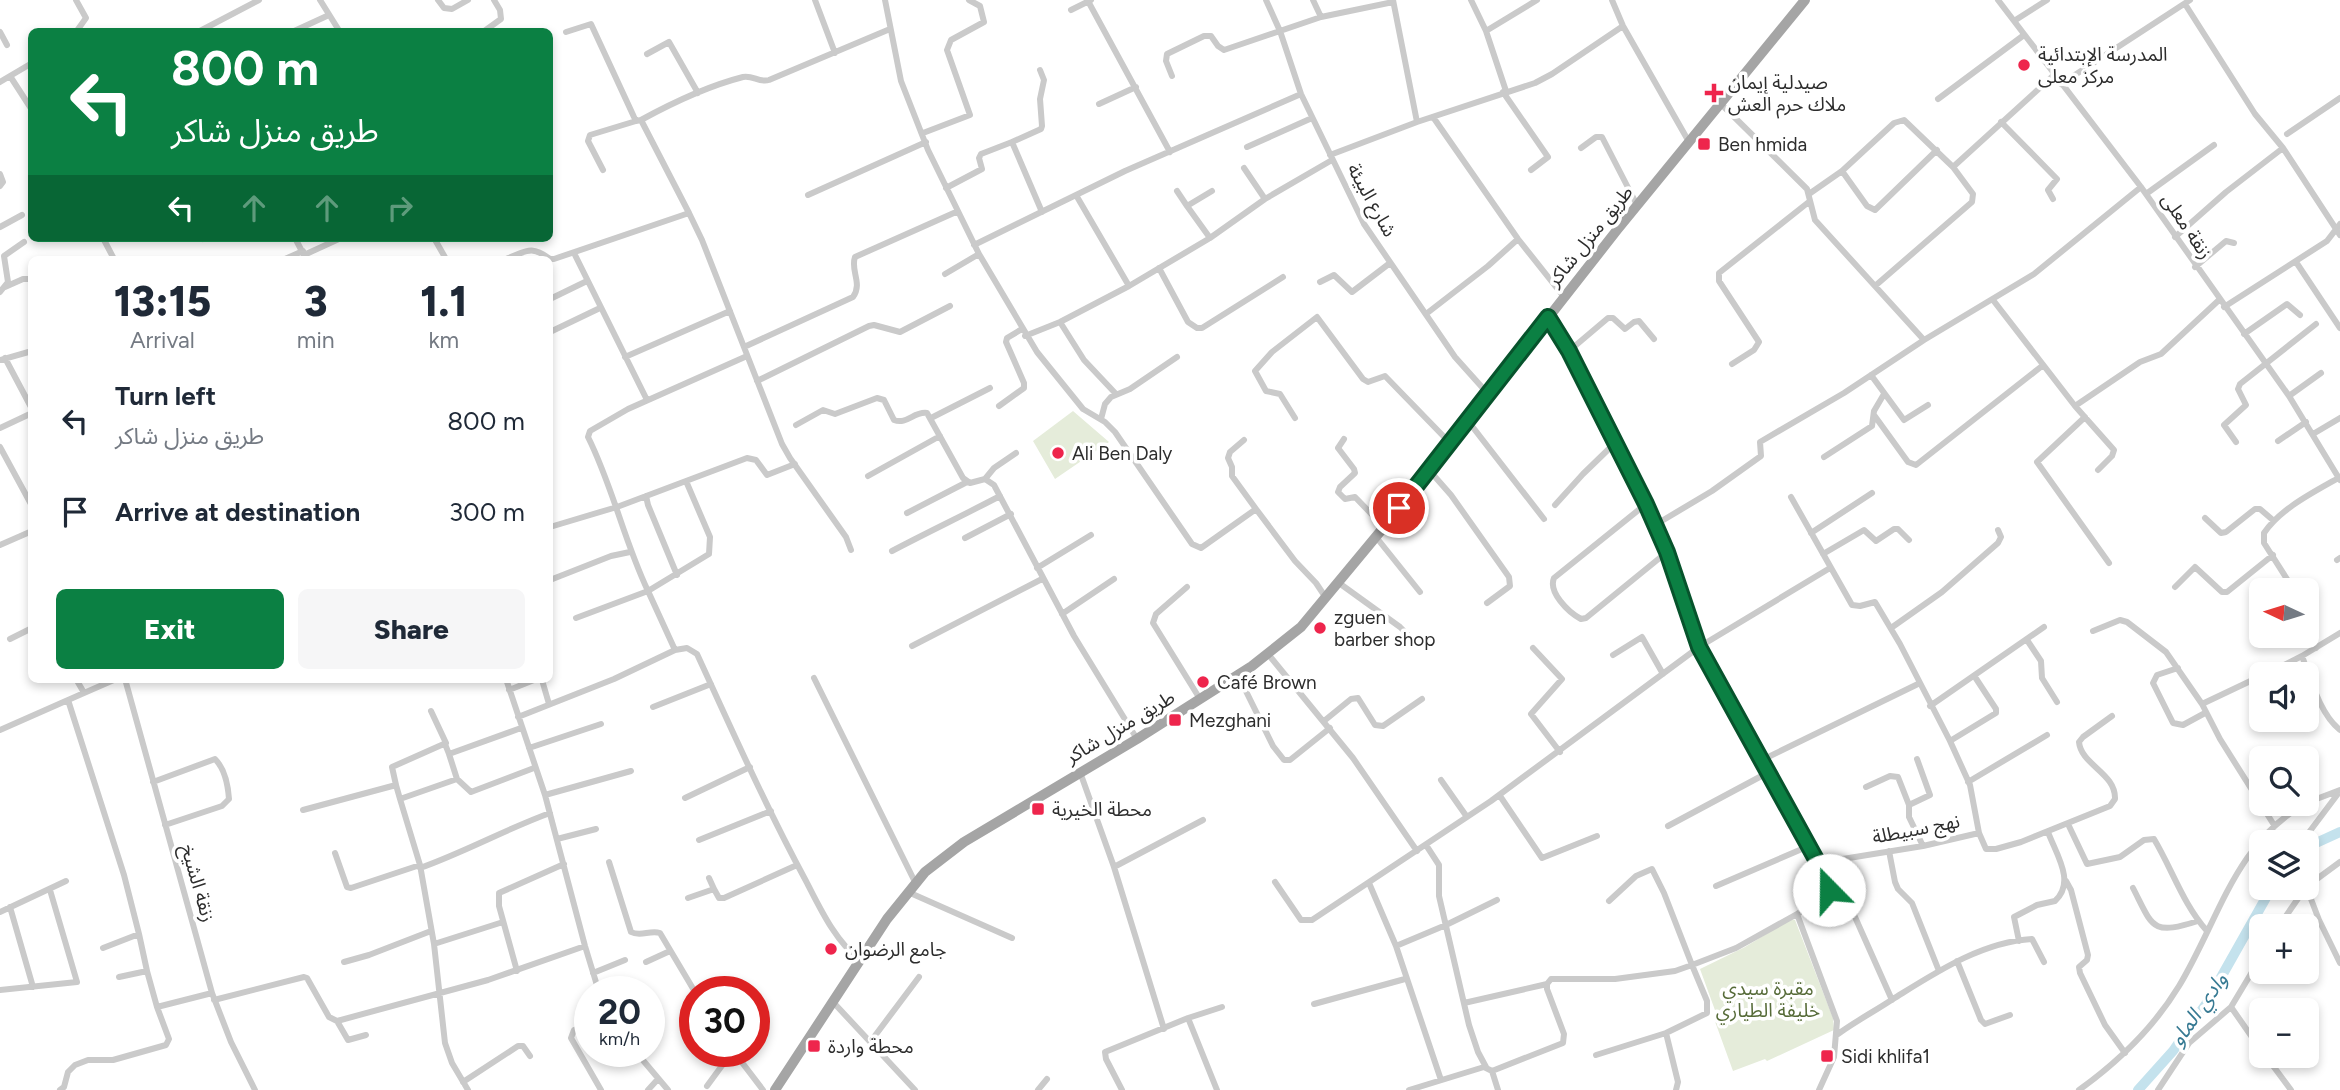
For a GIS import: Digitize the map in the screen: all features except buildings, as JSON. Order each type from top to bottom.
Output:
[{"type":"main road","name":"طريق منزل شاكر","points":[[775,1090],[915,882],[964,842],[1238,675],[1301,627],[1376,537],[1637,205],[1802,1]]},
{"type":"street","points":[[76,0],[86,18],[79,28]]},
{"type":"street","points":[[206,28],[259,0]]},
{"type":"street","points":[[320,0],[337,28]]},
{"type":"street","points":[[438,0],[444,8],[453,9],[468,0]]},
{"type":"street","points":[[489,28],[501,19],[500,10],[494,0]]},
{"type":"street","points":[[815,0],[835,52]]},
{"type":"street","points":[[885,0],[901,81],[926,142],[956,212],[1024,333],[1078,403],[1115,432],[1196,547],[1205,545],[1256,509]]},
{"type":"street","points":[[923,133],[970,115],[947,50],[951,40],[984,23],[980,6],[969,0]]},
{"type":"street","name":"شارع البيئة","points":[[1266,0],[1280,31],[1301,94],[1364,224],[1455,357],[1489,395]]},
{"type":"street","points":[[1313,0],[1321,17]]},
{"type":"street","points":[[1471,0],[1486,31],[1505,92],[1548,157],[1531,170]]},
{"type":"street","points":[[1612,0],[1623,26],[1689,142]]},
{"type":"street","name":"زنقة معلى","points":[[1998,0],[2141,187],[2195,267],[2289,396],[2340,478]]},
{"type":"street","points":[[2014,21],[2047,0]]},
{"type":"street","points":[[1071,10],[1090,1],[1170,152]]},
{"type":"street","points":[[1172,76],[1166,61],[1167,54],[1204,36],[1211,36],[1224,50],[1321,17],[1393,1],[1417,122]]},
{"type":"street","points":[[1486,31],[1534,1]]},
{"type":"street","points":[[2061,84],[2188,2],[2255,114],[2283,148],[2339,229],[2327,241],[2224,307]]},
{"type":"street","points":[[301,28],[329,15]]},
{"type":"street","points":[[566,32],[591,24],[638,121],[689,213],[782,444],[846,537],[851,550]]},
{"type":"street","points":[[999,406],[1024,388],[1006,342],[1007,338],[1060,322],[1129,286],[1210,238],[1265,199],[1331,158],[1417,122],[1535,83],[1623,26]]},
{"type":"street","points":[[603,170],[588,141],[590,135],[638,121],[698,93],[747,76],[769,80],[890,29]]},
{"type":"street","points":[[0,32],[7,45]]},
{"type":"street","points":[[1938,99],[2024,35]]},
{"type":"street","points":[[647,54],[669,42],[698,93]]},
{"type":"street","points":[[0,82],[28,65]]},
{"type":"street","points":[[946,188],[982,169],[979,158],[981,154],[1041,129],[1040,100],[1044,80],[1040,70]]},
{"type":"street","points":[[1953,167],[2054,75]]},
{"type":"street","points":[[10,76],[28,104]]},
{"type":"street","points":[[1099,104],[1136,87]]},
{"type":"street","points":[[974,245],[1076,195],[1301,94]]},
{"type":"street","points":[[2287,134],[2340,98]]},
{"type":"street","points":[[1720,103],[1807,189],[1815,220],[1924,340]]},
{"type":"street","points":[[1433,117],[1518,239],[1564,297]]},
{"type":"street","points":[[1247,147],[1312,118]]},
{"type":"street","points":[[1732,364],[1754,351],[1759,342],[1719,281],[1719,274],[1900,120],[1907,121],[1953,167],[1973,194],[1972,202],[1875,286]]},
{"type":"street","points":[[2001,122],[2057,179],[2048,193],[2053,199]]},
{"type":"street","points":[[1581,148],[1596,136],[1602,137],[1637,205]]},
{"type":"street","points":[[808,195],[926,142]]},
{"type":"street","points":[[1012,142],[1042,212]]},
{"type":"street","points":[[2146,194],[2214,145]]},
{"type":"street","points":[[2175,237],[2283,148]]},
{"type":"street","points":[[1842,171],[1867,206],[1875,210],[1937,150]]},
{"type":"street","points":[[1244,168],[1265,199]]},
{"type":"street","points":[[0,174],[3,182],[0,186]]},
{"type":"street","points":[[1655,525],[1713,491],[1761,456],[1760,442],[2034,274],[2141,187]]},
{"type":"street","points":[[1178,191],[1210,238]]},
{"type":"street","points":[[1187,205],[1212,191]]},
{"type":"street","points":[[1076,195],[1129,286]]},
{"type":"street","points":[[744,347],[853,298],[858,286],[853,264],[855,257],[956,212]]},
{"type":"street","points":[[553,258],[689,213]]},
{"type":"street","points":[[0,227],[22,215]]},
{"type":"street","points":[[1426,314],[1518,239]]},
{"type":"street","points":[[2195,267],[2226,241],[2234,243]]},
{"type":"street","points":[[3,290],[8,277],[4,256],[24,242]]},
{"type":"street","points":[[304,255],[332,242]]},
{"type":"street","points":[[516,256],[535,250],[542,251],[547,256]]},
{"type":"street","points":[[574,253],[647,400]]},
{"type":"street","points":[[945,274],[979,254]]},
{"type":"street","points":[[2296,262],[2340,328]]},
{"type":"street","points":[[1320,282],[1334,275],[1352,292],[1390,263]]},
{"type":"street","points":[[1159,268],[1188,321],[1197,328],[1202,328],[1283,277]]},
{"type":"street","points":[[3,290],[28,279]]},
{"type":"street","points":[[553,298],[587,281]]},
{"type":"street","points":[[1993,300],[2042,366],[2114,450],[2112,456],[2098,470]]},
{"type":"street","points":[[2076,406],[2140,362],[2161,354],[2219,300]]},
{"type":"street","points":[[2244,334],[2287,304],[2300,315]]},
{"type":"street","points":[[757,381],[869,326],[900,332],[950,306]]},
{"type":"street","points":[[553,331],[600,308]]},
{"type":"street","points":[[625,357],[730,311]]},
{"type":"street","points":[[1295,418],[1280,394],[1266,391],[1255,371],[1272,352],[1317,317],[1365,381],[1385,376],[1450,443]]},
{"type":"street","points":[[1464,1003],[1547,984],[1554,978],[1615,979],[1675,971],[1737,948],[1825,897],[1829,890],[1809,846],[1699,647],[1667,552],[1646,504],[1569,351],[1548,317]]},
{"type":"street","points":[[1569,351],[1608,318],[1613,318],[1625,329],[1639,321],[1654,340]]},
{"type":"street","points":[[1060,322],[1084,360],[1116,394]]},
{"type":"street","points":[[2236,442],[2224,423],[2246,405],[2238,390],[2240,384],[2316,324]]},
{"type":"street","points":[[28,352],[3,359],[28,404]]},
{"type":"street","points":[[675,650],[630,552],[617,508],[588,438],[593,428],[647,400],[747,356]]},
{"type":"street","points":[[1101,419],[1107,401],[1177,357]]},
{"type":"street","points":[[1874,415],[1908,462],[1916,466],[2042,366]]},
{"type":"street","points":[[2289,396],[2321,373]]},
{"type":"street","points":[[1871,374],[1904,421],[1928,405]]},
{"type":"street","points":[[931,418],[990,388]]},
{"type":"street","points":[[1824,457],[1872,426],[1874,408],[1884,394]]},
{"type":"street","points":[[796,425],[823,410],[835,414],[877,398],[884,400],[897,422],[923,412],[931,418],[967,482]]},
{"type":"street","points":[[0,428],[28,413]]},
{"type":"street","points":[[2085,417],[2037,462],[2109,563]]},
{"type":"street","points":[[2314,434],[2340,418]]},
{"type":"street","points":[[1468,421],[1544,519]]},
{"type":"street","points":[[2278,441],[2306,422]]},
{"type":"street","points":[[868,477],[940,436]]},
{"type":"street","points":[[1345,439],[1338,448],[1355,473],[1339,487],[1338,492],[1345,499],[1355,497],[1384,527]]},
{"type":"street","points":[[1244,440],[1230,452],[1228,458],[1232,476],[1326,598]]},
{"type":"street","points":[[1555,505],[1616,442]]},
{"type":"street","points":[[0,447],[28,499]]},
{"type":"street","points":[[907,513],[967,482],[985,479],[994,468],[1016,453]]},
{"type":"street","points":[[553,526],[617,508],[747,458],[756,460],[767,475],[794,464]]},
{"type":"street","points":[[1429,470],[1451,495],[1509,577],[1510,586],[1487,603]]},
{"type":"street","points":[[2287,578],[2263,538],[2274,521],[2340,478]]},
{"type":"street","points":[[985,479],[994,485],[1011,514],[1042,579],[1136,739]]},
{"type":"street","points":[[576,618],[648,591],[707,557],[710,548],[706,526],[686,481]]},
{"type":"street","points":[[1811,533],[1872,493]]},
{"type":"street","points":[[646,496],[677,575]]},
{"type":"street","points":[[892,551],[1000,496]]},
{"type":"street","points":[[1791,497],[1852,605],[1875,602],[1891,628],[1950,741],[1968,782],[1984,846],[1992,850],[2048,832],[2108,808],[2115,800],[2115,793],[2106,776],[2086,757],[2079,746],[2083,737],[2112,716]]},
{"type":"street","points":[[1646,504],[1554,578],[1553,590],[1574,615],[1581,619],[1586,618],[1667,552]]},
{"type":"street","points":[[2206,518],[2221,533],[2255,509],[2260,509],[2274,521]]},
{"type":"street","points":[[965,538],[1011,514]]},
{"type":"street","points":[[1823,554],[1864,530],[1876,541],[1898,529],[1909,540]]},
{"type":"street","points":[[1891,628],[1942,592],[1998,544],[2001,537],[1998,530]]},
{"type":"street","points":[[0,545],[28,533]]},
{"type":"street","points":[[1037,568],[1091,535]]},
{"type":"street","points":[[1376,537],[1420,592]]},
{"type":"street","points":[[553,579],[611,556],[630,552]]},
{"type":"street","points":[[2175,587],[2195,567],[2222,592],[2227,592],[2273,555]]},
{"type":"street","points":[[1275,882],[1300,920],[1312,920],[1500,796],[1699,647],[1830,568]]},
{"type":"street","points":[[912,646],[1042,579]]},
{"type":"street","points":[[1062,614],[1114,579]]},
{"type":"street","points":[[1339,583],[1400,627],[1419,646]]},
{"type":"street","points":[[1188,587],[1156,614],[1153,623],[1200,699]]},
{"type":"street","points":[[2093,631],[2120,620],[2127,622],[2160,647],[2202,704],[2229,755],[2274,825]]},
{"type":"street","points":[[1930,706],[2044,627]]},
{"type":"street","points":[[10,639],[28,630]]},
{"type":"street","points":[[2319,646],[2340,633]]},
{"type":"street","points":[[1613,655],[1642,637],[1663,674]]},
{"type":"street","points":[[2026,640],[2041,661],[2042,678],[2057,702]]},
{"type":"street","points":[[518,717],[614,679],[675,650],[687,648],[698,654],[816,902],[839,937],[860,960]]},
{"type":"street","points":[[1533,648],[1562,679],[1531,714],[1560,752]]},
{"type":"street","points":[[2290,662],[2316,648]]},
{"type":"street","points":[[1268,654],[1324,721],[1417,851]]},
{"type":"street","points":[[2302,656],[2304,662]]},
{"type":"street","points":[[2178,668],[2157,675],[2152,683],[2173,723],[2183,725],[2205,713]]},
{"type":"street","points":[[1238,675],[1273,746],[1284,760],[1290,760],[1330,729]]},
{"type":"street","points":[[1950,741],[1996,713],[1975,677]]},
{"type":"street","points":[[814,678],[915,882]]},
{"type":"street","points":[[2202,704],[2249,682]]},
{"type":"street","points":[[78,683],[83,691]]},
{"type":"street","points":[[0,730],[105,683]]},
{"type":"street","name":"زنقة الشيخ","points":[[126,683],[213,997],[231,1042],[255,1090]]},
{"type":"street","points":[[507,683],[545,795],[594,976]]},
{"type":"street","points":[[509,690],[526,683]]},
{"type":"street","points":[[543,683],[549,704]]},
{"type":"street","points":[[1762,760],[1920,683]]},
{"type":"street","points":[[653,707],[711,684]]},
{"type":"street","points":[[1324,721],[1351,699],[1357,698],[1375,724],[1383,726],[1422,699]]},
{"type":"street","points":[[2319,698],[2340,730]]},
{"type":"street","points":[[60,1090],[64,1087],[70,1068],[75,1065],[88,1060],[113,1060],[166,1045],[169,1039],[147,971],[124,874],[68,700]]},
{"type":"street","points":[[431,711],[441,729],[457,779],[471,792],[534,768]]},
{"type":"street","points":[[529,748],[601,724]]},
{"type":"street","points":[[449,754],[521,728]]},
{"type":"street","points":[[1968,782],[2047,735]]},
{"type":"street","points":[[445,744],[392,767],[420,867],[434,944],[445,1043],[452,1063],[468,1090]]},
{"type":"street","points":[[153,782],[215,759],[221,766],[228,787],[229,799],[222,806],[165,825]]},
{"type":"street","points":[[1909,805],[1930,795],[1917,759]]},
{"type":"street","points":[[685,798],[750,767]]},
{"type":"street","points":[[545,795],[631,771]]},
{"type":"street","points":[[1080,772],[1114,867],[1164,1029]]},
{"type":"street","points":[[1668,826],[1769,772]]},
{"type":"street","points":[[1866,787],[1896,776],[1909,805],[1909,817],[1923,846]]},
{"type":"street","points":[[400,799],[457,779]]},
{"type":"street","points":[[1441,780],[1467,817]]},
{"type":"street","points":[[303,810],[396,785]]},
{"type":"street","points":[[2319,798],[2340,791]]},
{"type":"street","points":[[2311,830],[2340,791]]},
{"type":"street","points":[[1500,796],[1542,858],[1597,836]]},
{"type":"street","points":[[699,840],[771,811]]},
{"type":"street","points":[[335,853],[347,887],[351,888],[482,844],[505,830],[550,813]]},
{"type":"street","points":[[2079,1090],[2125,1053],[2177,989],[2246,858],[2274,825],[2287,816]]},
{"type":"street","points":[[1114,867],[1203,820]]},
{"type":"street","points":[[2068,824],[2087,864],[2120,857],[2144,840],[2154,839],[2198,921],[2207,931]]},
{"type":"street","points":[[557,839],[596,829]]},
{"type":"street","points":[[2048,832],[2071,890],[2088,955],[2087,960],[2079,967],[2080,973],[2105,1025],[2125,1053]]},
{"type":"street","name":"نهج سبيطلة","points":[[1818,863],[1979,834]]},
{"type":"street","points":[[1426,845],[1438,865],[1439,895],[1473,1040],[1498,1090]]},
{"type":"street","points":[[1716,886],[1809,846]]},
{"type":"street","points":[[1889,851],[1895,882],[1912,903],[1939,971]]},
{"type":"street","points":[[609,862],[631,932],[660,933],[685,976]]},
{"type":"street","points":[[2319,877],[2340,862]]},
{"type":"street","points":[[517,971],[499,905],[499,893],[564,864]]},
{"type":"street","points":[[709,878],[719,898],[724,898],[797,865]]},
{"type":"street","points":[[1596,1055],[1666,1033],[1704,1015],[1709,1009],[1697,973],[1652,869],[1636,876],[1609,901]]},
{"type":"street","points":[[1825,877],[1840,889],[1847,899],[1892,1000]]},
{"type":"street","points":[[0,912],[66,881]]},
{"type":"street","points":[[2020,941],[2014,918],[2037,905],[2055,901],[2063,891],[2066,881]]},
{"type":"street","points":[[1369,883],[1396,946],[1441,1080]]},
{"type":"street","points":[[2133,888],[2150,921],[2156,927],[2168,928],[2198,921]]},
{"type":"street","points":[[688,898],[714,889]]},
{"type":"street","points":[[0,990],[77,982],[50,890]]},
{"type":"street","points":[[907,892],[1012,938]]},
{"type":"street","points":[[1396,946],[1497,900]]},
{"type":"street","points":[[2311,900],[2340,962]]},
{"type":"street","points":[[10,907],[33,987]]},
{"type":"street","points":[[1797,914],[1834,1010],[1838,1034],[1834,1057],[1819,1090]]},
{"type":"street","points":[[434,944],[503,922]]},
{"type":"street","points":[[344,962],[431,931]]},
{"type":"street","points":[[103,948],[139,934]]},
{"type":"street","points":[[1838,1034],[1939,971],[1974,954],[2032,939],[2044,962]]},
{"type":"street","points":[[337,1021],[517,971],[584,946]]},
{"type":"street","points":[[646,962],[670,951]]},
{"type":"street","points":[[593,973],[625,960]]},
{"type":"street","points":[[1957,961],[1981,1020],[1986,1024],[2010,1015]]},
{"type":"street","points":[[119,977],[147,971]]},
{"type":"street","points":[[157,1007],[304,977],[329,1017],[337,1021],[348,1040],[366,1034]]},
{"type":"street","points":[[871,1041],[919,977]]},
{"type":"street","points":[[2158,1090],[2189,1043],[2231,1007],[2249,977]]},
{"type":"street","points":[[1314,1004],[1405,979]]},
{"type":"street","points":[[1409,1090],[1479,1067],[1489,1069],[1563,1043],[1564,1034],[1547,984]]},
{"type":"street","points":[[832,1002],[915,1090]]},
{"type":"street","points":[[1122,1090],[1105,1053],[1188,1018],[1222,1007]]},
{"type":"street","points":[[2231,1007],[2249,1032]]},
{"type":"street","points":[[1188,1018],[1217,1090]]},
{"type":"street","points":[[1666,1033],[1678,1082],[1676,1090]]},
{"type":"street","points":[[463,1082],[518,1046],[523,1046],[530,1056]]},
{"type":"street","points":[[588,1067],[601,1090]]},
{"type":"street","points":[[648,1067],[668,1090]]},
{"type":"street","points":[[706,1086],[721,1067]]},
{"type":"street","points":[[745,1067],[763,1090]]},
{"type":"street","points":[[2275,1068],[2291,1090]]},
{"type":"street","points":[[648,1090],[658,1079]]},
{"type":"street","points":[[1038,1090],[1048,1079]]},
{"type":"green space","points":[[1073,411],[1109,442],[1055,479],[1033,441]]},
{"type":"green space","name":"مقبرة سيدي خليفة الطياري","points":[[1791,919],[1795,920],[1833,1018],[1834,1030],[1767,1061],[1765,1059],[1733,1071],[1700,969],[1745,947]]},
{"type":"waterway","name":"وادي الماو","points":[[2319,842],[2340,832]]},
{"type":"waterway","name":"وادي الماو","points":[[2138,1090],[2173,1051],[2206,1004],[2265,900]]},
{"type":"place","name":"المدرسة الإبتدائية مركز معلى","points":[[2024,65]]},
{"type":"place","name":"صيدلية إيمان ملاك حرم العش","points":[[1714,93]]},
{"type":"place","name":"Ben hmida","points":[[1704,144]]},
{"type":"place","name":"Ali Ben Daly","points":[[1058,453]]},
{"type":"place","name":"zguen barber shop","points":[[1320,628]]},
{"type":"place","name":"Café Brown","points":[[1203,682]]},
{"type":"place","name":"Mezghani","points":[[1175,720]]},
{"type":"place","name":"محطة الخيرية","points":[[1038,809]]},
{"type":"place","name":"جامع الرضوان","points":[[831,949]]},
{"type":"place","name":"محطة واردة","points":[[814,1046]]},
{"type":"place","name":"Sidi khlifa1","points":[[1827,1056]]},
{"type":"route","points":[[1399,508],[1548,317],[1561,335],[1646,504],[1667,552],[1699,647],[1818,863],[1829,890]]}]
